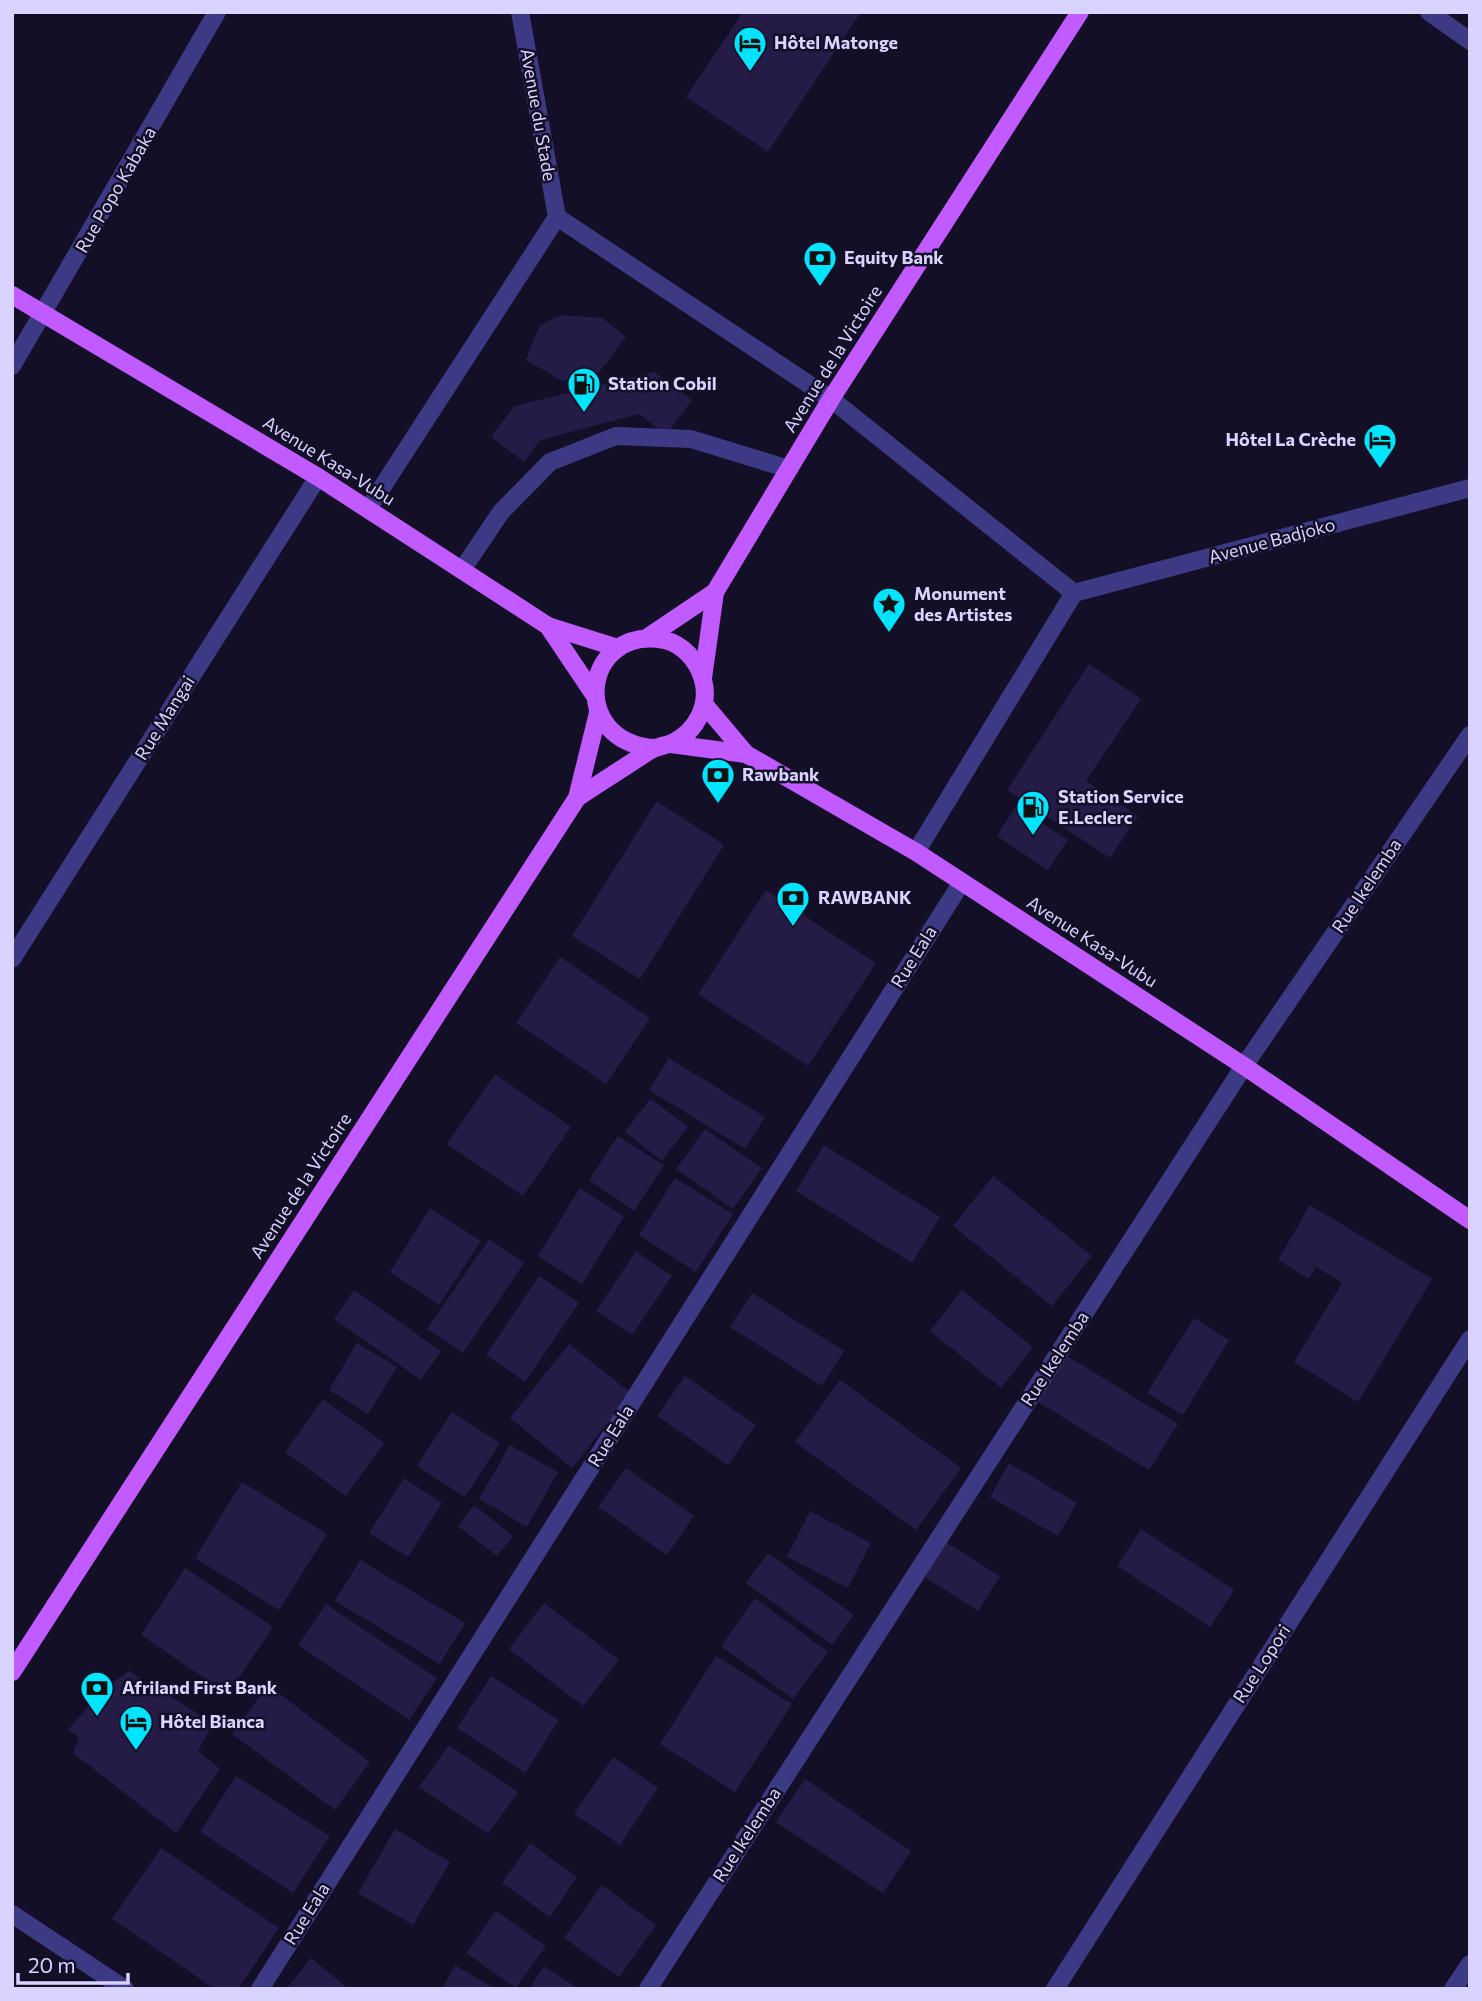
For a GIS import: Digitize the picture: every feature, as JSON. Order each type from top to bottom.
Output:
[{"type":"main road","name":"Avenue de la Victoire","points":[[648,638],[715,592],[831,399],[1080,12]]},
{"type":"main road","name":"Avenue Kasa-Vubu","points":[[12,295],[318,477],[548,626],[597,704]]},
{"type":"main road","points":[[577,798],[662,746],[686,735],[698,720],[704,704],[703,678],[715,592]]},
{"type":"main road","points":[[548,626],[618,648]]},
{"type":"main road","points":[[662,746],[636,747],[620,740],[607,728],[597,704],[597,677],[605,660],[618,648],[648,638],[672,642],[692,656],[703,678]]},
{"type":"main road","name":"Avenue de la Victoire","points":[[12,1672],[577,798],[597,704]]},
{"type":"main road","points":[[704,704],[746,754]]},
{"type":"main road","name":"Avenue Kasa-Vubu","points":[[662,746],[746,754],[916,852],[1244,1066],[1470,1220]]},
{"type":"street","name":"Rue Popo Kabaka","points":[[12,366],[46,313],[217,12]]},
{"type":"street","name":"Avenue du Stade","points":[[520,12],[557,217]]},
{"type":"street","points":[[1429,12],[1470,41]]},
{"type":"street","points":[[368,509],[557,217],[831,399],[1074,593],[916,852]]},
{"type":"street","points":[[462,570],[501,512],[550,462],[616,436],[691,439],[789,469]]},
{"type":"street","name":"Rue Mangai","points":[[12,959],[318,477]]},
{"type":"street","name":"Avenue Badjoko","points":[[1074,593],[1469,489]]},
{"type":"street","name":"Rue Ikelemba","points":[[648,1989],[1244,1066],[1470,735]]},
{"type":"street","name":"Rue Eala","points":[[260,1989],[962,883]]},
{"type":"street","name":"Rue Lopori","points":[[1055,1989],[1470,1339]]},
{"type":"street","points":[[12,1914],[125,1989]]},
{"type":"street","points":[[1453,1989],[1470,1964]]},
{"type":"building","points":[[743,12],[861,12],[768,152],[686,97]]},
{"type":"building","points":[[561,315],[602,318],[626,337],[597,375],[562,381],[526,360],[539,326]]},
{"type":"building","points":[[654,372],[692,400],[666,435],[639,414],[540,440],[524,462],[491,437],[514,406]]},
{"type":"building","points":[[1089,664],[1141,699],[1086,781],[1138,816],[1110,858],[1007,790]]},
{"type":"building","points":[[657,801],[724,845],[640,979],[572,936]]},
{"type":"building","points":[[1016,806],[1068,840],[1048,870],[997,836]]},
{"type":"building","points":[[766,890],[876,963],[808,1066],[698,994]]},
{"type":"building","points":[[560,957],[650,1018],[606,1084],[516,1023]]},
{"type":"building","points":[[669,1058],[765,1117],[745,1149],[649,1090]]},
{"type":"building","points":[[495,1074],[571,1127],[523,1196],[447,1144]]},
{"type":"building","points":[[650,1099],[688,1126],[662,1161],[625,1132]]},
{"type":"building","points":[[705,1129],[762,1168],[733,1209],[676,1169]]},
{"type":"building","points":[[618,1136],[664,1165],[634,1211],[589,1180]]},
{"type":"building","points":[[824,1145],[940,1217],[912,1263],[796,1191]]},
{"type":"building","points":[[993,1176],[1092,1256],[1052,1306],[953,1226]]},
{"type":"building","points":[[675,1178],[733,1214],[696,1272],[639,1235]]},
{"type":"building","points":[[580,1188],[624,1216],[582,1284],[538,1256]]},
{"type":"building","points":[[1310,1205],[1432,1279],[1358,1402],[1294,1362],[1342,1283],[1316,1267],[1309,1279],[1278,1260]]},
{"type":"building","points":[[430,1208],[481,1241],[439,1305],[390,1272]]},
{"type":"building","points":[[489,1239],[524,1263],[463,1353],[427,1329]]},
{"type":"building","points":[[636,1251],[672,1276],[632,1335],[596,1311]]},
{"type":"building","points":[[539,1276],[579,1303],[525,1382],[486,1355]]},
{"type":"building","points":[[354,1290],[441,1351],[421,1380],[334,1319]]},
{"type":"building","points":[[962,1290],[1033,1347],[1001,1388],[930,1331]]},
{"type":"building","points":[[752,1293],[844,1351],[822,1386],[730,1327]]},
{"type":"building","points":[[1194,1318],[1229,1340],[1183,1415],[1147,1393]]},
{"type":"building","points":[[357,1343],[397,1367],[368,1414],[329,1390]]},
{"type":"building","points":[[569,1344],[631,1393],[572,1468],[510,1418]]},
{"type":"building","points":[[1061,1352],[1178,1424],[1149,1470],[1033,1399]]},
{"type":"building","points":[[685,1376],[756,1425],[728,1465],[657,1416]]},
{"type":"building","points":[[840,1380],[961,1468],[916,1530],[795,1442]]},
{"type":"building","points":[[323,1399],[384,1443],[346,1496],[285,1452]]},
{"type":"building","points":[[452,1412],[500,1443],[465,1497],[417,1466]]},
{"type":"building","points":[[510,1445],[558,1472],[527,1527],[479,1499]]},
{"type":"building","points":[[1009,1463],[1077,1503],[1058,1536],[990,1497]]},
{"type":"building","points":[[626,1468],[694,1516],[667,1555],[598,1507]]},
{"type":"building","points":[[404,1478],[442,1503],[408,1557],[369,1533]]},
{"type":"building","points":[[242,1482],[327,1534],[279,1610],[195,1558]]},
{"type":"building","points":[[474,1505],[513,1536],[497,1556],[458,1526]]},
{"type":"building","points":[[810,1511],[871,1543],[848,1588],[787,1557]]},
{"type":"building","points":[[1141,1529],[1234,1590],[1210,1627],[1117,1566]]},
{"type":"building","points":[[942,1540],[1000,1576],[978,1611],[920,1574]]},
{"type":"building","points":[[768,1553],[854,1615],[832,1645],[746,1583]]},
{"type":"building","points":[[360,1560],[465,1623],[440,1664],[335,1601]]},
{"type":"building","points":[[185,1568],[273,1627],[228,1694],[141,1635]]},
{"type":"building","points":[[755,1598],[828,1652],[793,1699],[721,1646]]},
{"type":"building","points":[[544,1603],[619,1660],[583,1706],[509,1649]]},
{"type":"building","points":[[326,1604],[437,1678],[409,1720],[298,1645]]},
{"type":"building","points":[[716,1656],[792,1704],[735,1792],[660,1744]]},
{"type":"building","name":"Hôtel Bianca","points":[[129,1671],[213,1723],[198,1751],[220,1769],[176,1833],[73,1753],[79,1738],[68,1730],[103,1689]]},
{"type":"building","points":[[491,1676],[559,1720],[525,1773],[457,1728]]},
{"type":"building","points":[[268,1685],[370,1762],[335,1810],[232,1734]]},
{"type":"building","points":[[449,1745],[518,1792],[488,1834],[419,1787]]},
{"type":"building","points":[[613,1757],[658,1788],[620,1845],[574,1814]]},
{"type":"building","points":[[236,1776],[330,1836],[293,1893],[200,1832]]},
{"type":"building","points":[[805,1779],[911,1851],[883,1893],[776,1822]]},
{"type":"building","points":[[395,1829],[450,1862],[413,1925],[358,1893]]},
{"type":"building","points":[[530,1843],[577,1877],[550,1917],[502,1883]]},
{"type":"building","points":[[161,1848],[279,1928],[238,1989],[215,1989],[112,1919]]},
{"type":"building","points":[[602,1885],[656,1925],[619,1977],[564,1938]]},
{"type":"building","points":[[496,1911],[546,1946],[516,1988],[466,1953]]},
{"type":"building","points":[[311,1958],[349,1989],[286,1989]]},
{"type":"building","points":[[455,1965],[458,1967],[496,1989],[442,1989]]},
{"type":"building","points":[[544,1966],[579,1989],[529,1989]]},
{"type":"place","name":"Hôtel Matonge","points":[[750,73]]},
{"type":"place","name":"Equity Bank","points":[[820,288]]},
{"type":"place","name":"Station Cobil","points":[[584,414]]},
{"type":"place","name":"Hôtel La Crèche","points":[[1380,470]]},
{"type":"place","name":"Monument des Artistes","points":[[889,634]]},
{"type":"place","name":"Rawbank","points":[[718,805]]},
{"type":"place","name":"Station Service E.Leclerc","points":[[1033,837]]},
{"type":"place","name":"RAWBANK","points":[[793,928]]},
{"type":"place","name":"Afriland First Bank","points":[[97,1718]]},
{"type":"place","name":"Hôtel Bianca","points":[[136,1752]]}]
